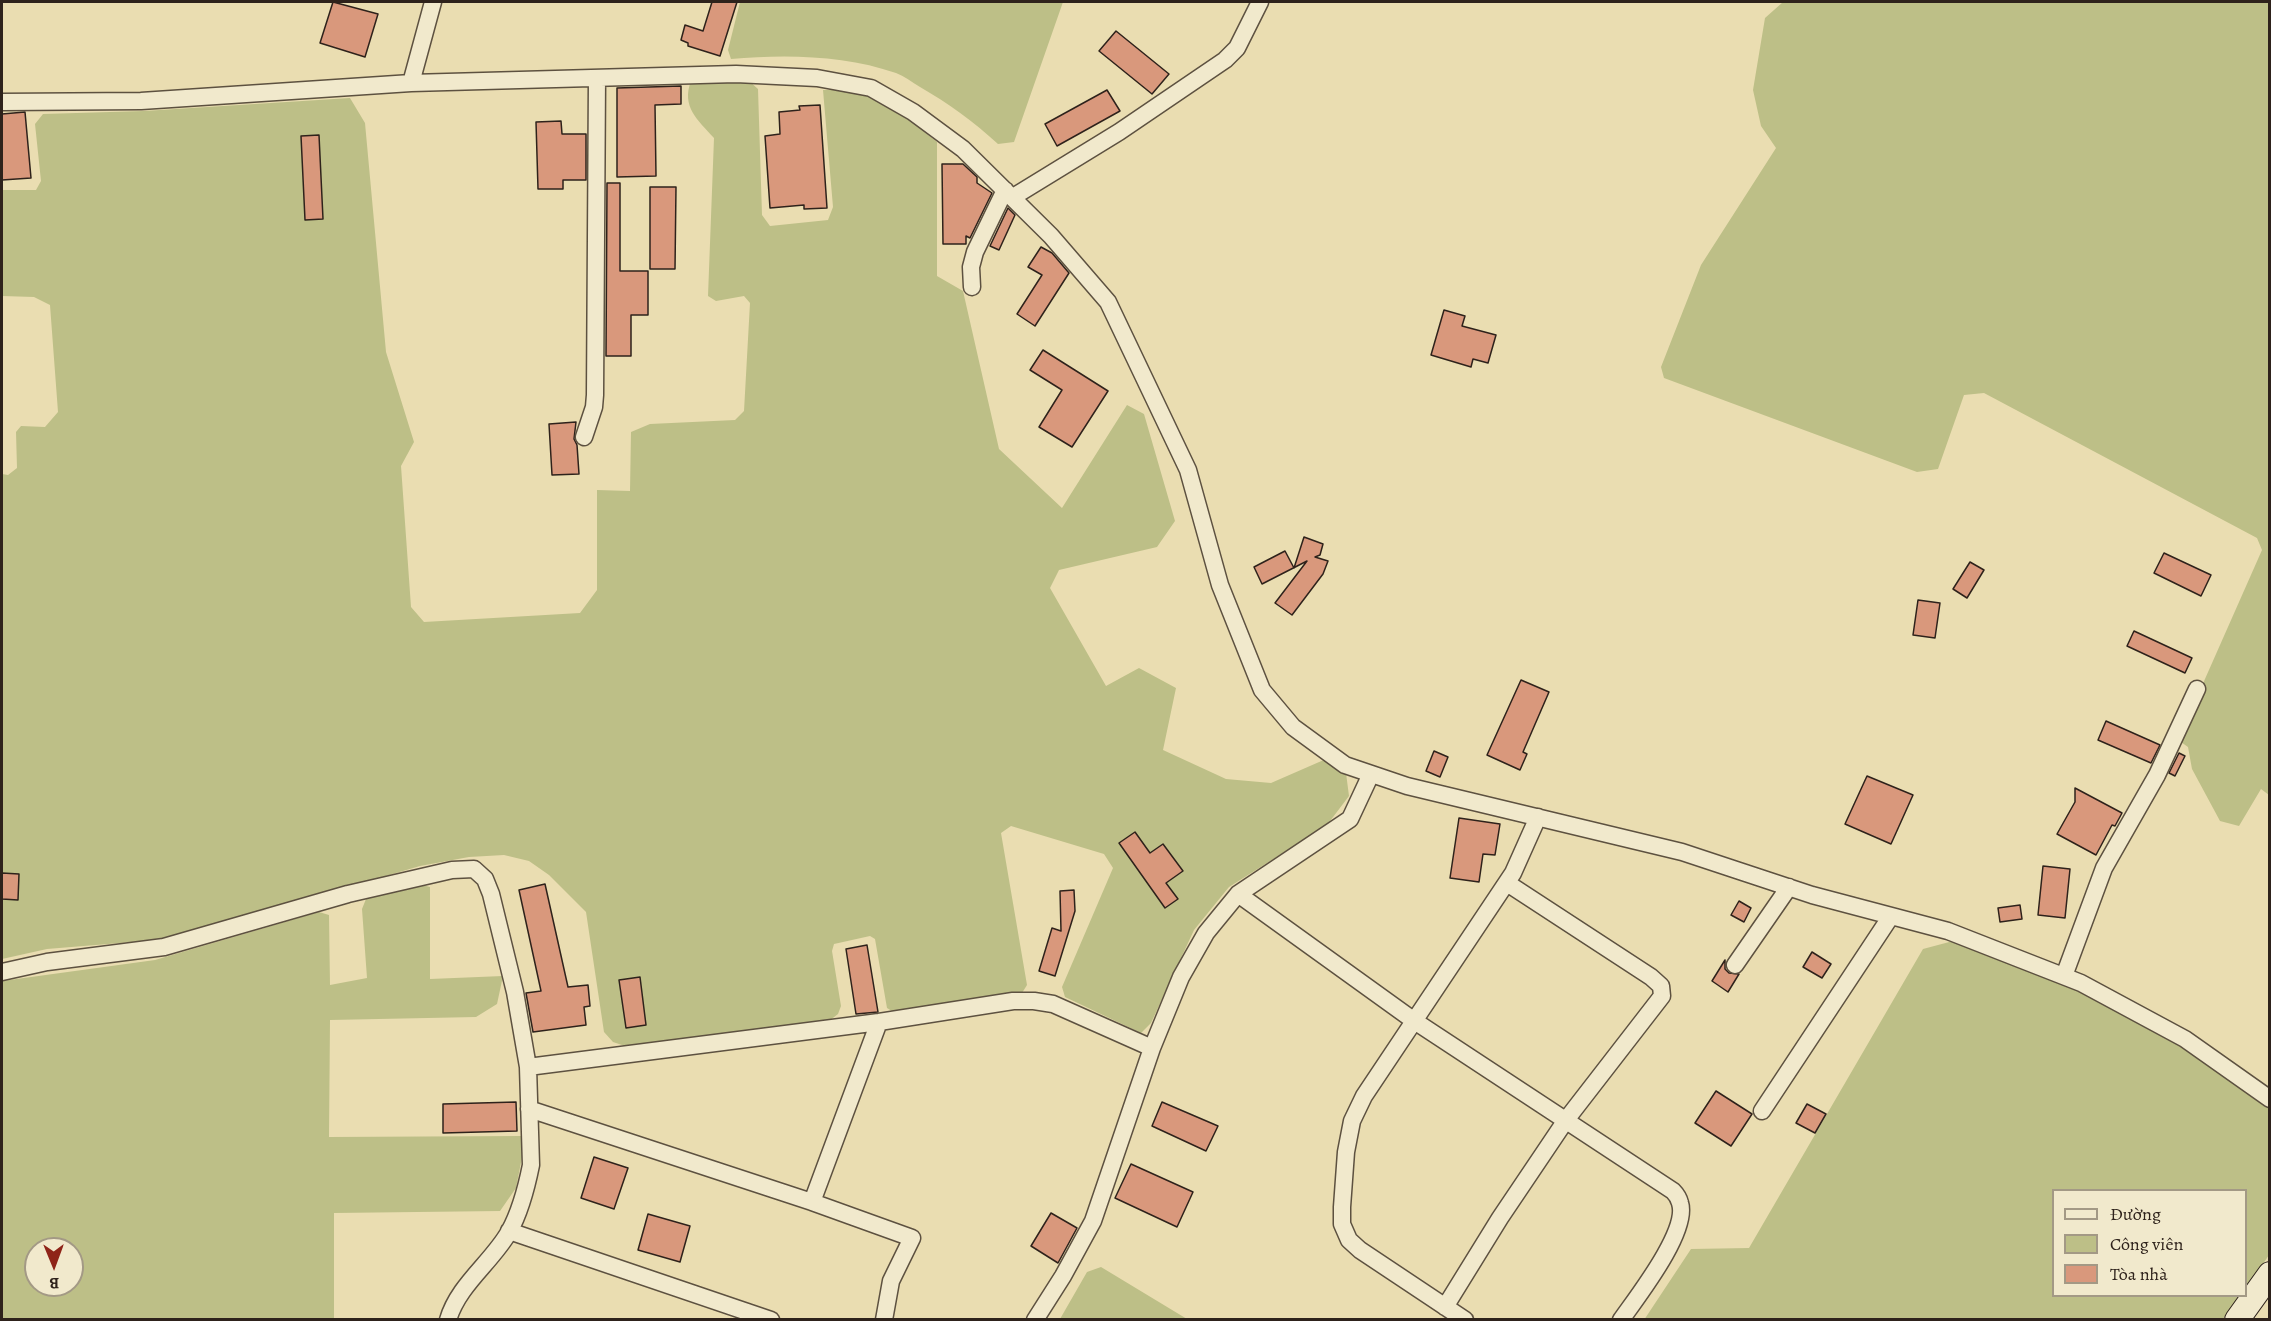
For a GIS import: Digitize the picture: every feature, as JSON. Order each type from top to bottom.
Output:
[{"type":"street","points":[[411,83],[433,2]]},
{"type":"street","points":[[972,287],[971,267],[975,252],[1009,194],[1119,132],[1225,60],[1237,48],[1260,2]]},
{"type":"street","points":[[2,102],[141,101],[411,83],[736,74],[817,78],[871,88],[913,112],[955,143],[1051,236],[1108,302],[1188,470],[1220,585],[1262,690],[1293,727],[1345,765],[1407,786],[1682,852],[1789,887],[1948,931],[2081,983],[2185,1039],[2270,1099]]},
{"type":"street","points":[[584,437],[596,394],[597,78]]},
{"type":"street","points":[[2064,976],[2104,868],[2157,775],[2197,689]]},
{"type":"street","points":[[1035,1320],[1063,1276],[1093,1221],[1152,1048],[1181,977],[1206,933],[1238,894],[1350,819],[1371,774]]},
{"type":"street","points":[[1465,1320],[1360,1251],[1348,1240],[1342,1224],[1346,1152],[1352,1121],[1364,1096],[1507,883],[1538,817]]},
{"type":"street","points":[[2,972],[47,962],[155,949],[348,894],[452,870],[474,869],[485,879],[491,894],[515,992],[528,1067],[531,1165],[509,1231],[456,1300],[448,1320]]},
{"type":"street","points":[[1445,1307],[1500,1218],[1566,1120],[1662,996],[1661,986],[1651,977],[1507,883]]},
{"type":"street","points":[[1735,965],[1789,887]]},
{"type":"street","points":[[1238,894],[1413,1020],[1673,1191],[1681,1204],[1680,1219],[1671,1245],[1621,1320]]},
{"type":"street","points":[[1762,1111],[1891,916]]},
{"type":"street","points":[[528,1067],[879,1022],[1013,1001],[1053,1004],[1152,1048]]},
{"type":"street","points":[[812,1202],[879,1022]]},
{"type":"street","points":[[529,1109],[812,1202],[912,1238],[891,1281],[884,1320]]},
{"type":"street","points":[[509,1231],[771,1320]]},
{"type":"street","points":[[2236,1320],[2270,1274]]},
{"type":"green space","points":[[740,2],[1063,2],[1014,142],[998,144],[951,106],[896,73],[856,63],[814,57],[731,59],[728,50]]},
{"type":"green space","points":[[1783,2],[2269,2],[2269,795],[2261,789],[2239,826],[2220,821],[2192,769],[2188,747],[2178,740],[2262,550],[2257,538],[1984,393],[1964,395],[1938,469],[1917,472],[1664,378],[1661,367],[1701,265],[1776,148],[1761,126],[1753,90],[1765,18]]},
{"type":"green space","points":[[748,80],[758,89],[762,215],[770,226],[828,220],[833,207],[823,90],[857,92],[877,99],[899,112],[937,142],[937,276],[963,291],[999,449],[1062,508],[1127,405],[1144,414],[1175,521],[1157,547],[1059,570],[1050,588],[1106,686],[1139,668],[1176,688],[1163,750],[1226,779],[1271,783],[1326,759],[1346,773],[1349,796],[1327,825],[1229,887],[1194,930],[1151,1023],[1141,1033],[1065,997],[1062,987],[1113,868],[1104,854],[1011,826],[1001,833],[1027,985],[1022,993],[895,1013],[887,1008],[875,939],[870,936],[834,944],[832,951],[841,1006],[838,1014],[829,1021],[628,1047],[613,1042],[604,1032],[586,912],[549,875],[529,861],[504,855],[469,857],[420,866],[169,939],[47,949],[2,959],[2,474],[8,475],[17,468],[16,432],[21,426],[45,427],[58,412],[50,305],[34,297],[2,296],[2,190],[36,190],[41,181],[35,124],[43,114],[144,111],[350,98],[365,123],[386,352],[414,442],[401,466],[411,607],[424,622],[580,613],[597,590],[597,490],[630,491],[631,432],[650,424],[735,420],[744,411],[750,303],[744,296],[716,301],[708,296],[714,138],[693,112],[688,90],[691,81]]},
{"type":"green space","points":[[418,884],[430,887],[430,979],[503,976],[497,1004],[476,1017],[330,1020],[329,1137],[522,1136],[523,1152],[516,1188],[500,1211],[334,1213],[334,1319],[2,1320],[2,981],[155,960],[319,912],[329,915],[330,985],[367,978],[362,909],[366,899]]},
{"type":"green space","points":[[1953,941],[2078,990],[2177,1044],[2269,1105],[2269,1255],[2247,1288],[2247,1189],[2052,1189],[2052,1297],[2240,1297],[2223,1319],[1644,1320],[1691,1249],[1749,1248],[1923,949]]},
{"type":"green space","points":[[1101,1267],[1187,1319],[1060,1319],[1087,1272]]},
{"type":"building","points":[[333,2],[378,14],[365,57],[320,43]]},
{"type":"building","points":[[712,2],[737,2],[720,56],[688,46],[688,43],[681,40],[685,25],[703,31]]},
{"type":"building","points":[[1116,31],[1169,74],[1152,94],[1099,51]]},
{"type":"building","points":[[681,86],[681,104],[655,105],[656,176],[617,177],[617,88]]},
{"type":"building","points":[[1107,90],[1120,111],[1057,146],[1045,124]]},
{"type":"building","points":[[820,105],[827,208],[804,209],[804,205],[770,208],[765,136],[780,134],[779,112],[800,110],[799,106]]},
{"type":"building","points":[[25,112],[31,178],[2,180],[2,114]]},
{"type":"building","points":[[561,121],[562,134],[586,134],[586,180],[563,180],[563,189],[538,189],[536,122]]},
{"type":"building","points":[[319,135],[323,219],[305,220],[301,136]]},
{"type":"building","points":[[942,164],[963,164],[977,177],[977,183],[992,193],[970,238],[966,236],[966,244],[943,244]]},
{"type":"building","points":[[607,183],[620,183],[620,271],[648,271],[648,315],[631,315],[631,356],[606,356]]},
{"type":"building","points":[[650,187],[676,187],[675,269],[650,269]]},
{"type":"building","points":[[1008,208],[1015,215],[999,250],[990,246]]},
{"type":"building","points":[[1041,247],[1052,253],[1069,273],[1035,326],[1017,314],[1042,275],[1028,267]]},
{"type":"building","points":[[1444,310],[1465,316],[1462,326],[1496,335],[1488,363],[1473,359],[1471,367],[1431,355]]},
{"type":"building","points":[[1043,350],[1108,391],[1072,447],[1039,427],[1062,390],[1030,370]]},
{"type":"building","points":[[576,422],[574,439],[577,445],[579,474],[552,475],[549,424]]},
{"type":"building","points":[[1304,537],[1323,544],[1320,555],[1315,557],[1328,561],[1323,574],[1292,615],[1275,603],[1307,561],[1294,568]]},
{"type":"building","points":[[1285,551],[1294,568],[1262,584],[1254,567]]},
{"type":"building","points":[[2164,553],[2211,575],[2201,596],[2154,573]]},
{"type":"building","points":[[1970,562],[1984,570],[1967,598],[1953,589]]},
{"type":"building","points":[[1918,600],[1940,603],[1935,638],[1913,635]]},
{"type":"building","points":[[2134,631],[2192,658],[2185,673],[2127,646]]},
{"type":"building","points":[[1521,680],[1549,692],[1523,752],[1527,754],[1520,770],[1487,755]]},
{"type":"building","points":[[2106,721],[2160,745],[2151,763],[2098,740]]},
{"type":"building","points":[[1434,751],[1448,757],[1440,777],[1426,771]]},
{"type":"building","points":[[2179,753],[2185,756],[2175,776],[2169,773]]},
{"type":"building","points":[[1867,776],[1913,795],[1891,844],[1845,824]]},
{"type":"building","points":[[2075,788],[2122,813],[2115,826],[2112,825],[2096,855],[2057,834],[2075,802]]},
{"type":"building","points":[[1459,818],[1500,824],[1495,855],[1483,854],[1479,882],[1450,878]]},
{"type":"building","points":[[1135,832],[1150,853],[1163,844],[1183,871],[1166,883],[1178,899],[1165,908],[1119,843]]},
{"type":"building","points":[[2043,866],[2070,869],[2065,918],[2038,915]]},
{"type":"building","points":[[2,873],[19,874],[18,900],[2,899]]},
{"type":"building","points":[[545,884],[568,987],[588,985],[590,1006],[584,1007],[586,1025],[533,1032],[526,993],[541,991],[519,890]]},
{"type":"building","points":[[1074,890],[1075,911],[1055,976],[1039,971],[1052,928],[1061,931],[1060,891]]},
{"type":"building","points":[[1739,901],[1751,908],[1744,922],[1731,915]]},
{"type":"building","points":[[2020,905],[2022,919],[2000,922],[1998,908]]},
{"type":"building","points":[[867,945],[878,1012],[856,1014],[846,949]]},
{"type":"building","points":[[1812,952],[1831,964],[1822,978],[1803,967]]},
{"type":"building","points":[[1725,960],[1725,969],[1729,973],[1739,974],[1728,992],[1712,981]]},
{"type":"building","points":[[640,977],[646,1025],[626,1028],[619,980]]},
{"type":"building","points":[[1716,1091],[1752,1114],[1731,1146],[1695,1123]]},
{"type":"building","points":[[516,1102],[517,1131],[443,1133],[443,1104]]},
{"type":"building","points":[[1162,1102],[1218,1126],[1206,1151],[1152,1126]]},
{"type":"building","points":[[1807,1104],[1826,1114],[1815,1133],[1796,1123]]},
{"type":"building","points":[[594,1157],[628,1168],[614,1209],[581,1198]]},
{"type":"building","points":[[1131,1164],[1193,1192],[1177,1227],[1115,1198]]},
{"type":"building","points":[[1051,1213],[1077,1228],[1058,1263],[1031,1246]]},
{"type":"building","points":[[648,1214],[690,1226],[680,1262],[638,1250]]}]
